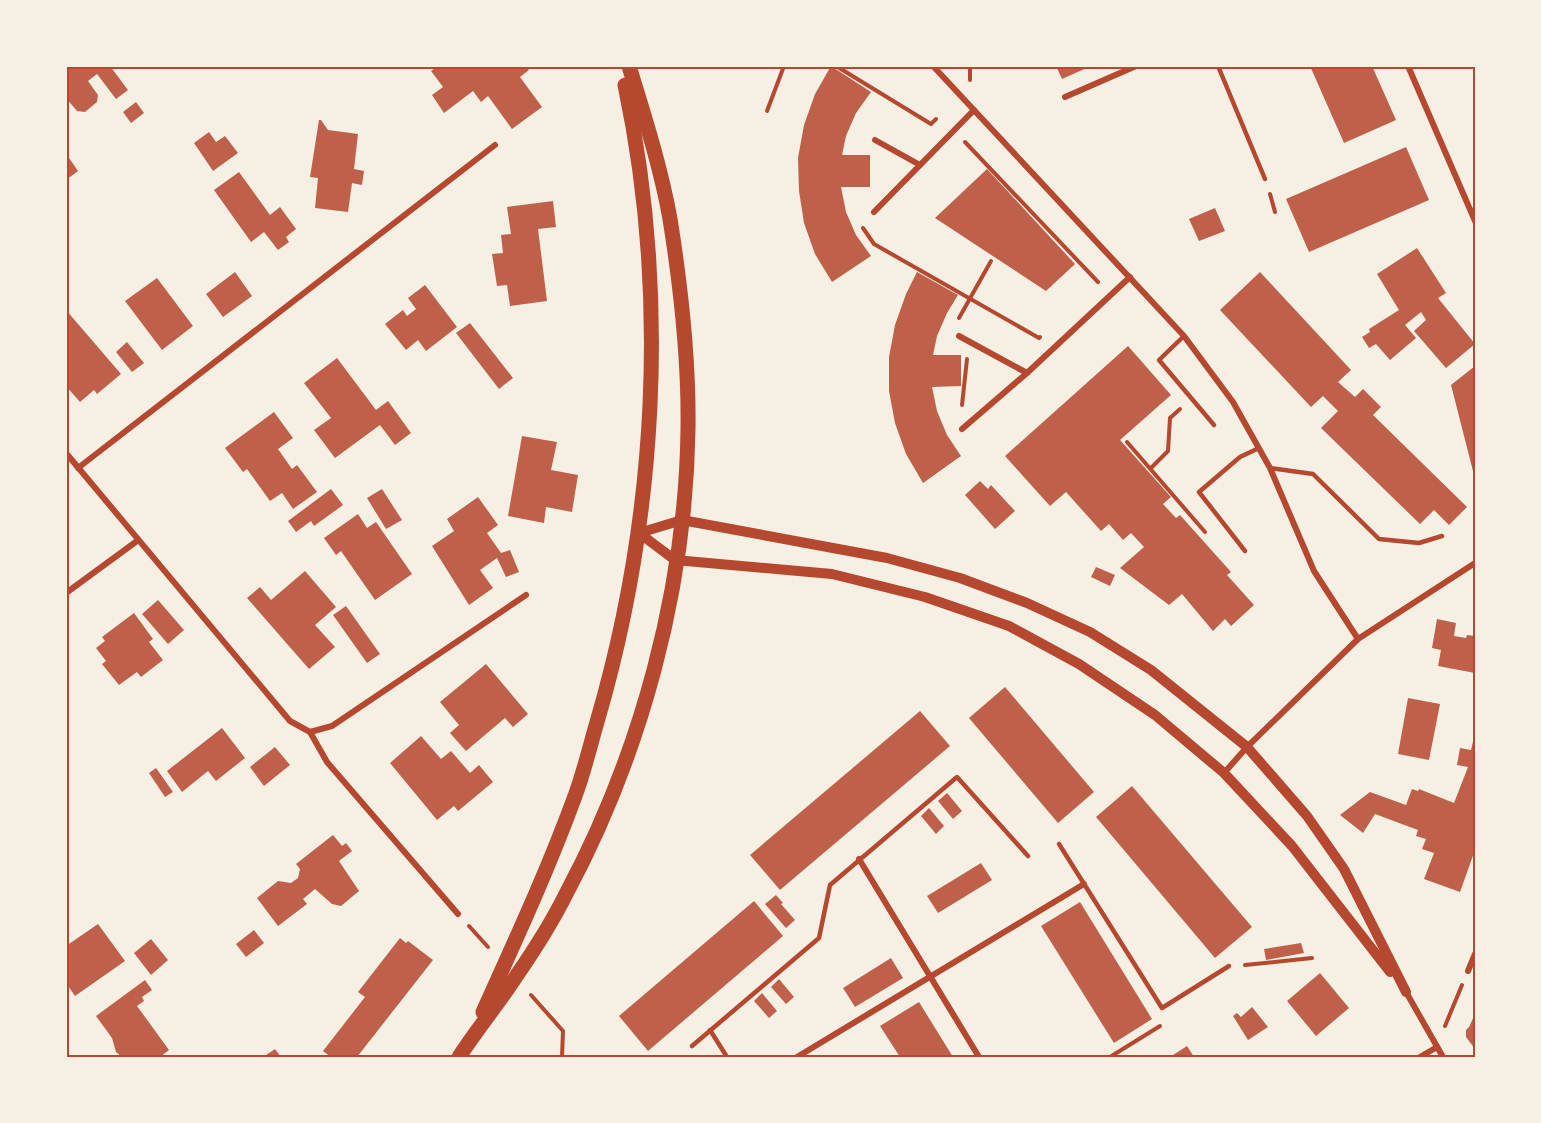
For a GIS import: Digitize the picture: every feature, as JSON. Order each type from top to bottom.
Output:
[{"type":"main road","points":[[469,1042],[526,919],[576,794],[614,665],[639,533],[651,399],[649,265],[635,131],[622,66]]},
{"type":"main road","points":[[459,1057],[517,975],[566,894],[607,809],[640,720],[664,628],[682,520],[688,429],[684,322],[669,217],[644,114],[629,66]]},
{"type":"street","points":[[933,66],[1184,336],[1233,402],[1270,468],[1314,571],[1358,639]]},
{"type":"street","points":[[1065,97],[1136,66]]},
{"type":"street","points":[[1408,66],[1475,221]]},
{"type":"street","points":[[874,212],[974,111]]},
{"type":"street","points":[[875,140],[920,165]]},
{"type":"street","points":[[78,468],[495,145]]},
{"type":"street","points":[[962,429],[1027,373],[1130,277]]},
{"type":"street","points":[[959,336],[1027,373]]},
{"type":"street","points":[[66,453],[137,541],[290,721],[310,732],[327,762],[458,914]]},
{"type":"street","points":[[639,533],[682,520],[886,558],[960,578],[1027,603],[1090,632],[1151,670],[1247,747],[1307,816],[1344,869],[1406,992],[1443,1057]]},
{"type":"street","points":[[639,533],[675,560],[832,574],[925,597],[1010,626],[1079,664],[1155,714],[1224,773],[1292,846],[1406,992]]},
{"type":"street","points":[[66,593],[137,541]]},
{"type":"street","points":[[1224,773],[1247,747],[1358,639],[1475,563]]},
{"type":"street","points":[[310,732],[332,726],[526,595]]},
{"type":"street","points":[[860,859],[979,1057]]},
{"type":"street","points":[[798,1057],[1084,884]]},
{"type":"street","points":[[1468,971],[1475,954]]},
{"type":"street","points":[[1420,1057],[1437,1047]]},
{"type":"lane","points":[[1218,66],[1265,179]]},
{"type":"lane","points":[[1184,336],[1159,360],[1214,425]]},
{"type":"lane","points":[[1245,552],[1199,492],[1240,457],[1259,448]]},
{"type":"lane","points":[[1270,468],[1313,474],[1379,539],[1419,543],[1443,536]]},
{"type":"lane","points":[[692,1046],[819,938],[830,885],[957,777],[1028,856]]},
{"type":"lane","points":[[1059,844],[1162,1008],[1229,966]]},
{"type":"lane","points":[[710,1030],[727,1057]]},
{"type":"path","points":[[767,111],[784,66]]},
{"type":"path","points":[[836,66],[931,124],[961,96],[969,84],[970,66]]},
{"type":"path","points":[[954,130],[1110,295]]},
{"type":"path","points":[[874,212],[861,224],[874,244],[1039,338],[1047,330]]},
{"type":"path","points":[[1151,468],[1168,451],[1170,418],[1192,399]]},
{"type":"path","points":[[1126,442],[1208,535]]},
{"type":"path","points":[[1229,966],[1312,957]]},
{"type":"path","points":[[1437,1047],[1468,971]]},
{"type":"path","points":[[1110,1057],[1164,1023],[1162,1008]]},
{"type":"path","points":[[562,1057],[563,1031]]},
{"type":"building","points":[[66,66],[110,66],[128,90],[116,99],[97,74],[88,81],[98,95],[97,102],[85,112],[77,111],[66,98]]},
{"type":"building","points":[[438,66],[526,66],[529,70],[520,77],[542,107],[512,129],[488,96],[481,102],[473,91],[444,113],[432,95],[443,87],[431,71]]},
{"type":"building","points":[[831,66],[871,92],[856,113],[846,136],[842,155],[870,155],[870,187],[841,187],[846,212],[856,235],[871,256],[832,282],[815,254],[804,223],[799,191],[798,158],[804,125],[815,94]]},
{"type":"building","points":[[1056,66],[1091,66],[1062,79]]},
{"type":"building","points":[[1310,66],[1372,66],[1396,120],[1344,143]]},
{"type":"building","points":[[136,102],[144,113],[131,123],[123,112]]},
{"type":"building","points":[[319,120],[328,130],[358,134],[354,169],[364,171],[362,185],[352,183],[348,212],[315,208],[318,178],[310,177]]},
{"type":"building","points":[[209,132],[216,142],[225,136],[238,153],[213,171],[194,143]]},
{"type":"building","points":[[1406,147],[1429,200],[1309,252],[1286,199]]},
{"type":"building","points":[[69,158],[78,171],[66,180],[66,160]]},
{"type":"building","points":[[987,169],[1075,264],[1046,291],[935,218]]},
{"type":"building","points":[[239,172],[270,215],[280,207],[296,229],[286,237],[289,242],[278,250],[264,232],[251,242],[214,190]]},
{"type":"building","points":[[553,201],[556,227],[538,229],[547,301],[510,306],[507,285],[497,286],[492,254],[503,253],[501,235],[511,234],[507,207]]},
{"type":"building","points":[[1215,208],[1225,231],[1199,241],[1189,219]]},
{"type":"building","points":[[1417,248],[1446,293],[1438,298],[1475,344],[1446,368],[1414,331],[1426,320],[1421,312],[1405,325],[1416,338],[1390,360],[1376,344],[1369,348],[1362,337],[1370,332],[1369,329],[1399,310],[1377,274]]},
{"type":"building","points":[[235,272],[252,296],[223,317],[206,294]]},
{"type":"building","points":[[917,272],[958,295],[937,336],[933,355],[961,355],[961,386],[932,387],[937,411],[947,435],[961,456],[923,483],[906,454],[895,423],[889,391],[889,357],[895,325]]},
{"type":"building","points":[[1260,272],[1351,370],[1338,382],[1355,397],[1363,389],[1381,407],[1373,415],[1467,507],[1449,525],[1434,510],[1420,524],[1321,428],[1338,411],[1323,396],[1311,407],[1220,310]]},
{"type":"building","points":[[157,278],[193,326],[162,350],[125,301]]},
{"type":"building","points":[[425,285],[457,327],[426,351],[418,340],[406,350],[385,324],[403,310],[407,316],[416,309],[408,298]]},
{"type":"building","points":[[66,310],[121,374],[97,394],[94,390],[80,402],[66,386]]},
{"type":"building","points":[[470,323],[513,378],[499,389],[456,333]]},
{"type":"building","points":[[127,342],[144,363],[132,372],[116,352]]},
{"type":"building","points":[[1128,346],[1171,395],[1120,440],[1171,497],[1163,504],[1176,518],[1180,515],[1231,572],[1227,575],[1254,605],[1231,626],[1225,619],[1213,631],[1182,594],[1169,605],[1120,568],[1144,547],[1131,533],[1123,540],[1109,524],[1101,531],[1066,492],[1050,506],[1005,456]]},
{"type":"building","points":[[337,358],[376,410],[388,401],[411,433],[395,445],[380,425],[335,458],[314,430],[331,418],[304,383]]},
{"type":"building","points":[[1475,366],[1475,475],[1474,475],[1451,385]]},
{"type":"building","points":[[274,412],[293,438],[278,449],[292,469],[297,465],[317,492],[293,509],[282,493],[270,501],[247,469],[243,472],[225,448]]},
{"type":"building","points":[[522,436],[557,442],[551,470],[578,475],[572,512],[546,507],[544,523],[508,516]]},
{"type":"building","points":[[980,481],[988,489],[991,485],[1015,511],[995,529],[965,495]]},
{"type":"building","points":[[331,489],[343,505],[314,526],[311,521],[296,532],[288,521]]},
{"type":"building","points":[[382,489],[402,520],[386,529],[367,498]]},
{"type":"building","points":[[478,497],[498,525],[487,533],[501,553],[510,550],[519,572],[506,577],[497,558],[480,570],[493,588],[469,605],[432,546],[454,531],[447,519]]},
{"type":"building","points":[[358,514],[367,528],[376,522],[412,574],[375,600],[341,551],[336,555],[324,538]]},
{"type":"building","points":[[1096,567],[1115,575],[1110,586],[1091,577]]},
{"type":"building","points":[[305,571],[336,607],[315,625],[335,647],[309,669],[247,598],[260,587],[271,600]]},
{"type":"building","points":[[158,600],[184,630],[168,644],[142,614]]},
{"type":"building","points":[[346,606],[380,654],[367,663],[333,615]]},
{"type":"building","points":[[134,613],[153,639],[149,642],[163,660],[141,677],[137,672],[119,685],[102,664],[106,661],[96,648],[105,641],[102,637]]},
{"type":"building","points":[[1437,619],[1456,623],[1454,636],[1466,638],[1467,635],[1475,636],[1475,673],[1438,666],[1441,650],[1432,648]]},
{"type":"building","points":[[486,664],[528,714],[513,727],[505,718],[466,751],[450,733],[459,725],[440,702]]},
{"type":"building","points":[[1005,687],[1094,792],[1058,823],[969,718]]},
{"type":"building","points":[[1408,698],[1440,704],[1429,760],[1398,754]]},
{"type":"building","points":[[920,711],[950,746],[780,890],[750,855]]},
{"type":"building","points":[[222,728],[245,758],[216,781],[208,771],[182,792],[167,771]]},
{"type":"building","points":[[421,736],[441,759],[451,751],[470,773],[479,765],[493,782],[458,811],[454,806],[437,820],[390,763]]},
{"type":"building","points":[[1474,737],[1475,850],[1460,892],[1424,879],[1434,853],[1422,849],[1426,839],[1416,836],[1418,830],[1375,814],[1363,833],[1340,815],[1370,792],[1406,805],[1412,789],[1418,791],[1419,789],[1454,803],[1468,767],[1457,765],[1460,748],[1471,750]]},
{"type":"building","points":[[275,747],[290,765],[264,786],[250,767]]},
{"type":"building","points":[[156,768],[173,792],[165,797],[149,773]]},
{"type":"building","points":[[1132,786],[1252,927],[1215,958],[1096,817]]},
{"type":"building","points":[[947,793],[962,811],[953,819],[938,801]]},
{"type":"building","points":[[929,808],[944,826],[936,834],[921,816]]},
{"type":"building","points":[[333,835],[342,846],[346,843],[352,851],[339,861],[359,891],[341,906],[332,904],[315,889],[303,899],[307,904],[278,926],[257,898],[278,881],[291,883],[298,878],[300,869],[296,864]]},
{"type":"building","points":[[981,863],[992,880],[938,913],[927,896]]},
{"type":"building","points":[[776,895],[795,920],[786,928],[765,904]]},
{"type":"building","points":[[754,901],[783,936],[648,1051],[619,1016]]},
{"type":"building","points":[[1080,902],[1152,1019],[1114,1043],[1041,926]]},
{"type":"building","points":[[98,924],[125,961],[75,996],[66,983],[66,946]]},
{"type":"building","points":[[254,930],[264,943],[246,957],[236,944]]},
{"type":"building","points":[[400,938],[406,943],[408,941],[433,960],[357,1057],[331,1057],[323,1051],[365,997],[358,992]]},
{"type":"building","points":[[151,939],[168,960],[151,975],[134,953]]},
{"type":"building","points":[[1301,943],[1304,953],[1266,960],[1264,949]]},
{"type":"building","points":[[891,958],[903,978],[855,1007],[843,988]]},
{"type":"building","points":[[1320,973],[1349,1008],[1316,1036],[1287,1001]]},
{"type":"building","points":[[779,979],[794,997],[786,1004],[771,987]]},
{"type":"building","points":[[145,980],[152,990],[142,997],[144,1001],[137,1006],[169,1050],[160,1057],[122,1057],[116,1052],[112,1038],[96,1016]]},
{"type":"building","points":[[762,993],[777,1011],[769,1018],[754,1001]]},
{"type":"building","points":[[919,1002],[953,1057],[900,1057],[880,1026]]},
{"type":"building","points":[[1252,1007],[1268,1027],[1248,1040],[1233,1016],[1237,1013],[1241,1017]]},
{"type":"building","points":[[1475,1014],[1475,1049],[1466,1037],[1466,1030]]},
{"type":"building","points":[[1187,1046],[1194,1057],[1170,1057]]},
{"type":"building","points":[[275,1049],[281,1057],[263,1057]]}]
